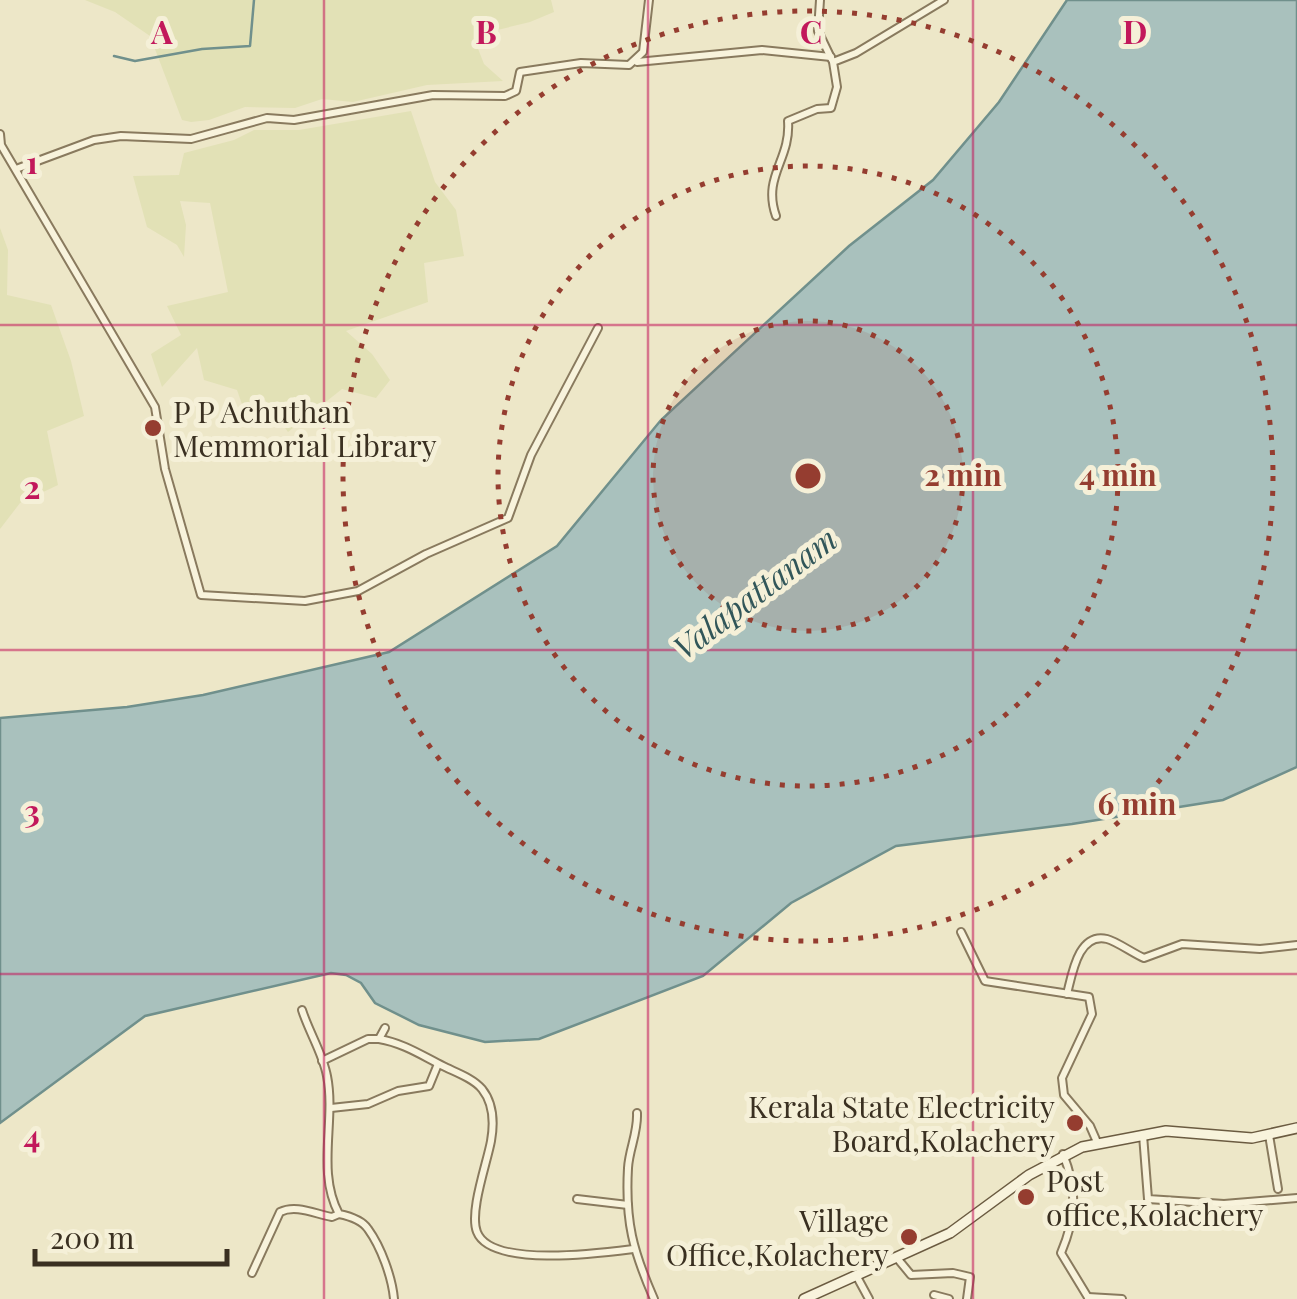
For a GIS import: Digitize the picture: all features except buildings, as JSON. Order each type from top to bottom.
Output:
[{"type":"main road","points":[[804,1299],[950,1232],[1063,1154],[1097,1142],[1166,1131],[1236,1138],[1269,1136],[1297,1128]]},
{"type":"street","points":[[636,62],[642,52],[649,0]]},
{"type":"street","points":[[776,216],[771,188],[787,148],[788,122],[816,109],[831,108],[837,86],[832,59],[818,31],[820,0]]},
{"type":"street","points":[[16,169],[94,140],[121,136],[190,138],[247,121],[294,120],[433,96],[505,96],[516,92],[520,72],[556,65],[619,66],[762,50],[832,59],[856,53],[944,0]]},
{"type":"street","points":[[0,134],[1,145],[156,407],[166,469],[201,595],[305,601],[358,591],[426,554],[508,518],[531,455],[598,328]]},
{"type":"street","points":[[961,932],[985,981],[1090,998],[1092,1014],[1062,1078],[1064,1095],[1090,1126],[1097,1142]]},
{"type":"street","points":[[1066,994],[1078,952],[1106,938],[1144,958],[1182,944],[1260,949],[1297,945]]},
{"type":"street","points":[[302,1010],[327,1074],[331,1108],[327,1167],[339,1214]]},
{"type":"street","points":[[379,1039],[386,1028]]},
{"type":"street","points":[[322,1061],[368,1039],[379,1039],[404,1046],[481,1087],[494,1128],[476,1224],[483,1241],[501,1250],[568,1257],[632,1249]]},
{"type":"street","points":[[331,1108],[368,1104],[398,1091],[429,1086],[438,1064]]},
{"type":"street","points":[[637,1114],[638,1129],[628,1164],[628,1206],[632,1249],[654,1299]]},
{"type":"street","points":[[1142,1134],[1148,1198],[1224,1204],[1297,1198]]},
{"type":"street","points":[[1269,1136],[1278,1190]]},
{"type":"street","points":[[1063,1154],[1074,1182],[1070,1234],[1060,1253],[1088,1298],[1122,1299]]},
{"type":"street","points":[[577,1199],[628,1206]]},
{"type":"street","points":[[252,1274],[280,1212],[304,1210],[332,1217],[339,1214],[358,1220],[369,1230],[393,1285],[394,1299]]},
{"type":"street","points":[[897,1258],[912,1276],[952,1273],[970,1277],[968,1299]]},
{"type":"street","points":[[856,1275],[869,1299]]},
{"type":"street","points":[[934,1295],[949,1299]]},
{"type":"green space","points":[[85,0],[551,0],[554,12],[489,32],[475,41],[484,64],[503,81],[427,85],[353,102],[322,99],[295,108],[245,107],[191,122],[182,120],[150,36],[115,12]]},
{"type":"green space","points":[[411,111],[435,182],[456,210],[464,256],[424,263],[428,302],[346,331],[372,354],[390,380],[376,398],[342,389],[288,432],[265,400],[243,407],[237,390],[204,380],[197,348],[162,387],[151,354],[181,335],[167,306],[228,292],[210,203],[180,201],[186,225],[184,257],[177,245],[147,227],[133,176],[179,175],[184,153],[234,140],[254,130],[299,130]]},
{"type":"green space","points":[[0,228],[8,250],[7,295],[51,305],[71,361],[84,416],[47,431],[58,485],[20,503],[0,529]]},
{"type":"water","name":"Valapattanam","points":[[1067,0],[1297,0],[1297,767],[1223,800],[896,846],[791,903],[703,976],[539,1039],[485,1042],[419,1025],[375,1003],[361,983],[331,973],[145,1016],[0,1123],[0,718],[127,707],[203,695],[389,652],[557,546],[661,420],[849,246],[933,180],[999,102]]},
{"type":"waterway","points":[[114,56],[135,61],[202,49],[250,46],[254,0]]},
{"type":"place","name":"P P Achuthan Memmorial Library","points":[[153,428]]},
{"type":"place","name":"Kerala State Electricity Board,Kolachery","points":[[1075,1123]]},
{"type":"place","name":"Post office,Kolachery","points":[[1026,1197]]},
{"type":"place","name":"Village Office,Kolachery","points":[[909,1237]]}]
